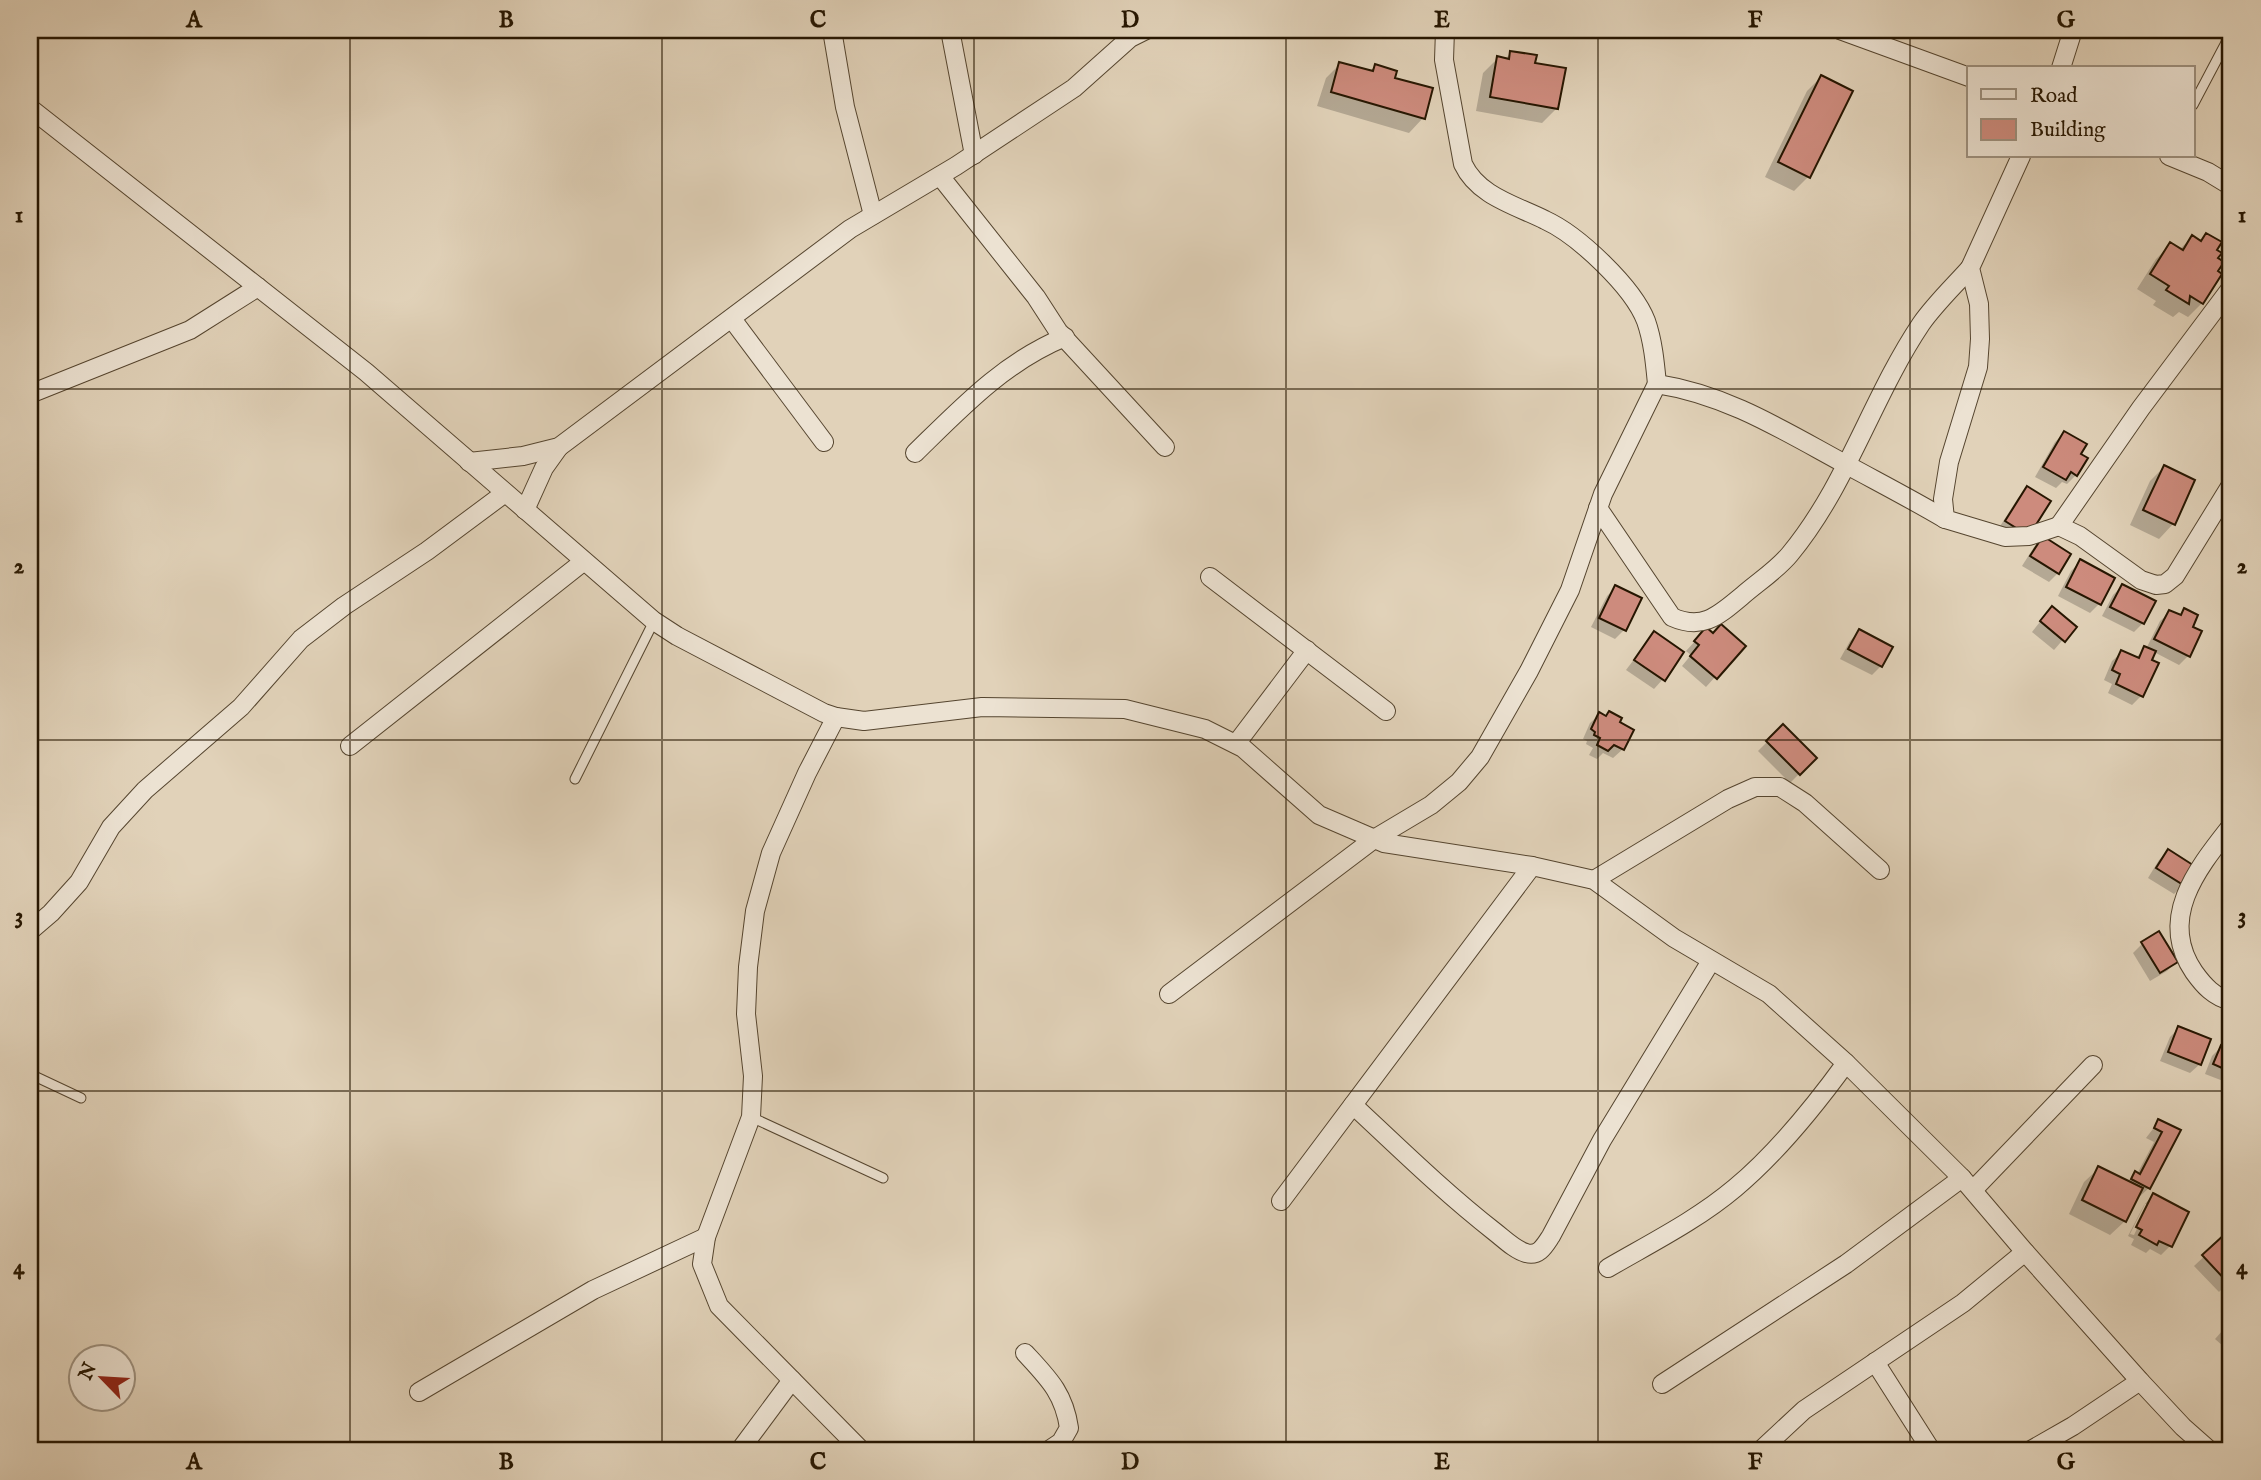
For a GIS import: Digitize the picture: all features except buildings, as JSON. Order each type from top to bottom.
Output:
[{"type":"street","points":[[832,30],[845,107],[873,215]]},
{"type":"street","points":[[950,30],[974,155]]},
{"type":"street","points":[[1169,994],[1374,839],[1432,805],[1459,782],[1480,757],[1529,671],[1570,590],[1598,508],[1620,456],[1657,384],[1652,344],[1645,318],[1607,267],[1549,221],[1488,192],[1470,178],[1463,164],[1444,61],[1445,30]]},
{"type":"street","points":[[1840,30],[1967,76]]},
{"type":"street","points":[[2062,66],[2073,30]]},
{"type":"street","points":[[524,510],[544,468],[559,447],[850,229],[974,155],[1074,88],[1135,32]]},
{"type":"street","points":[[30,108],[366,372],[654,621],[677,636],[836,717],[864,720],[982,707],[1125,709],[1205,729],[1236,744],[1319,815],[1384,843],[1532,866],[1594,880],[1711,961],[1769,994],[1846,1063],[1967,1184],[2140,1381],[2183,1427],[2209,1450]]},
{"type":"street","points":[[1598,508],[1672,617],[1699,623],[1719,615],[1788,556],[1824,510],[1886,383],[1922,322],[1970,268],[2020,158]]},
{"type":"street","points":[[2174,158],[2208,172],[2231,186]]},
{"type":"street","points":[[940,176],[1065,337],[1165,447]]},
{"type":"street","points":[[1945,519],[1943,499],[1949,462],[1978,366],[1979,304],[1970,268]]},
{"type":"street","points":[[30,394],[190,330],[258,287]]},
{"type":"street","points":[[1657,384],[1688,389],[1723,401],[1846,464],[1945,519],[2006,537],[2029,536],[2059,526],[2141,408],[2231,288]]},
{"type":"street","points":[[732,319],[824,442]]},
{"type":"street","points":[[915,453],[971,397],[1009,366],[1039,348],[1065,337]]},
{"type":"street","points":[[469,462],[523,456],[559,447]]},
{"type":"street","points":[[2059,526],[2080,536],[2141,580],[2156,585],[2165,584],[2175,576],[2231,485]]},
{"type":"street","points":[[30,931],[51,913],[79,882],[111,827],[145,790],[241,708],[301,639],[505,493]]},
{"type":"street","points":[[350,746],[583,562]]},
{"type":"street","points":[[1210,577],[1387,711]]},
{"type":"street","points":[[1236,744],[1307,650]]},
{"type":"street","points":[[836,717],[771,853],[755,911],[746,1014],[753,1076],[751,1117],[706,1237],[702,1264],[719,1306],[861,1450]]},
{"type":"street","points":[[1594,880],[1728,799],[1755,788],[1780,787],[1805,803],[1880,870]]},
{"type":"street","points":[[2231,826],[2199,867],[2182,905],[2178,930],[2186,960],[2201,982],[2218,998],[2231,1001]]},
{"type":"street","points":[[1281,1201],[1532,866]]},
{"type":"street","points":[[1353,1105],[1476,1217],[1512,1245],[1527,1253],[1535,1253],[1543,1248],[1551,1236],[1602,1140],[1711,961]]},
{"type":"street","points":[[1608,1268],[1699,1215],[1737,1187],[1780,1143],[1846,1063]]},
{"type":"street","points":[[1662,1384],[1967,1184],[2093,1065]]},
{"type":"street","points":[[419,1392],[593,1290],[706,1237]]},
{"type":"street","points":[[1769,1447],[1804,1410],[1963,1303],[2025,1252]]},
{"type":"street","points":[[1025,1353],[1056,1387],[1067,1413],[1069,1428],[1061,1442],[1049,1450]]},
{"type":"street","points":[[1875,1362],[1931,1450]]},
{"type":"street","points":[[740,1450],[792,1380]]},
{"type":"street","points":[[2031,1450],[2073,1426],[2140,1381]]},
{"type":"lane","points":[[2194,103],[2231,33]]},
{"type":"lane","points":[[575,779],[654,621]]},
{"type":"lane","points":[[30,1074],[81,1098]]},
{"type":"lane","points":[[751,1117],[883,1178]]}]
